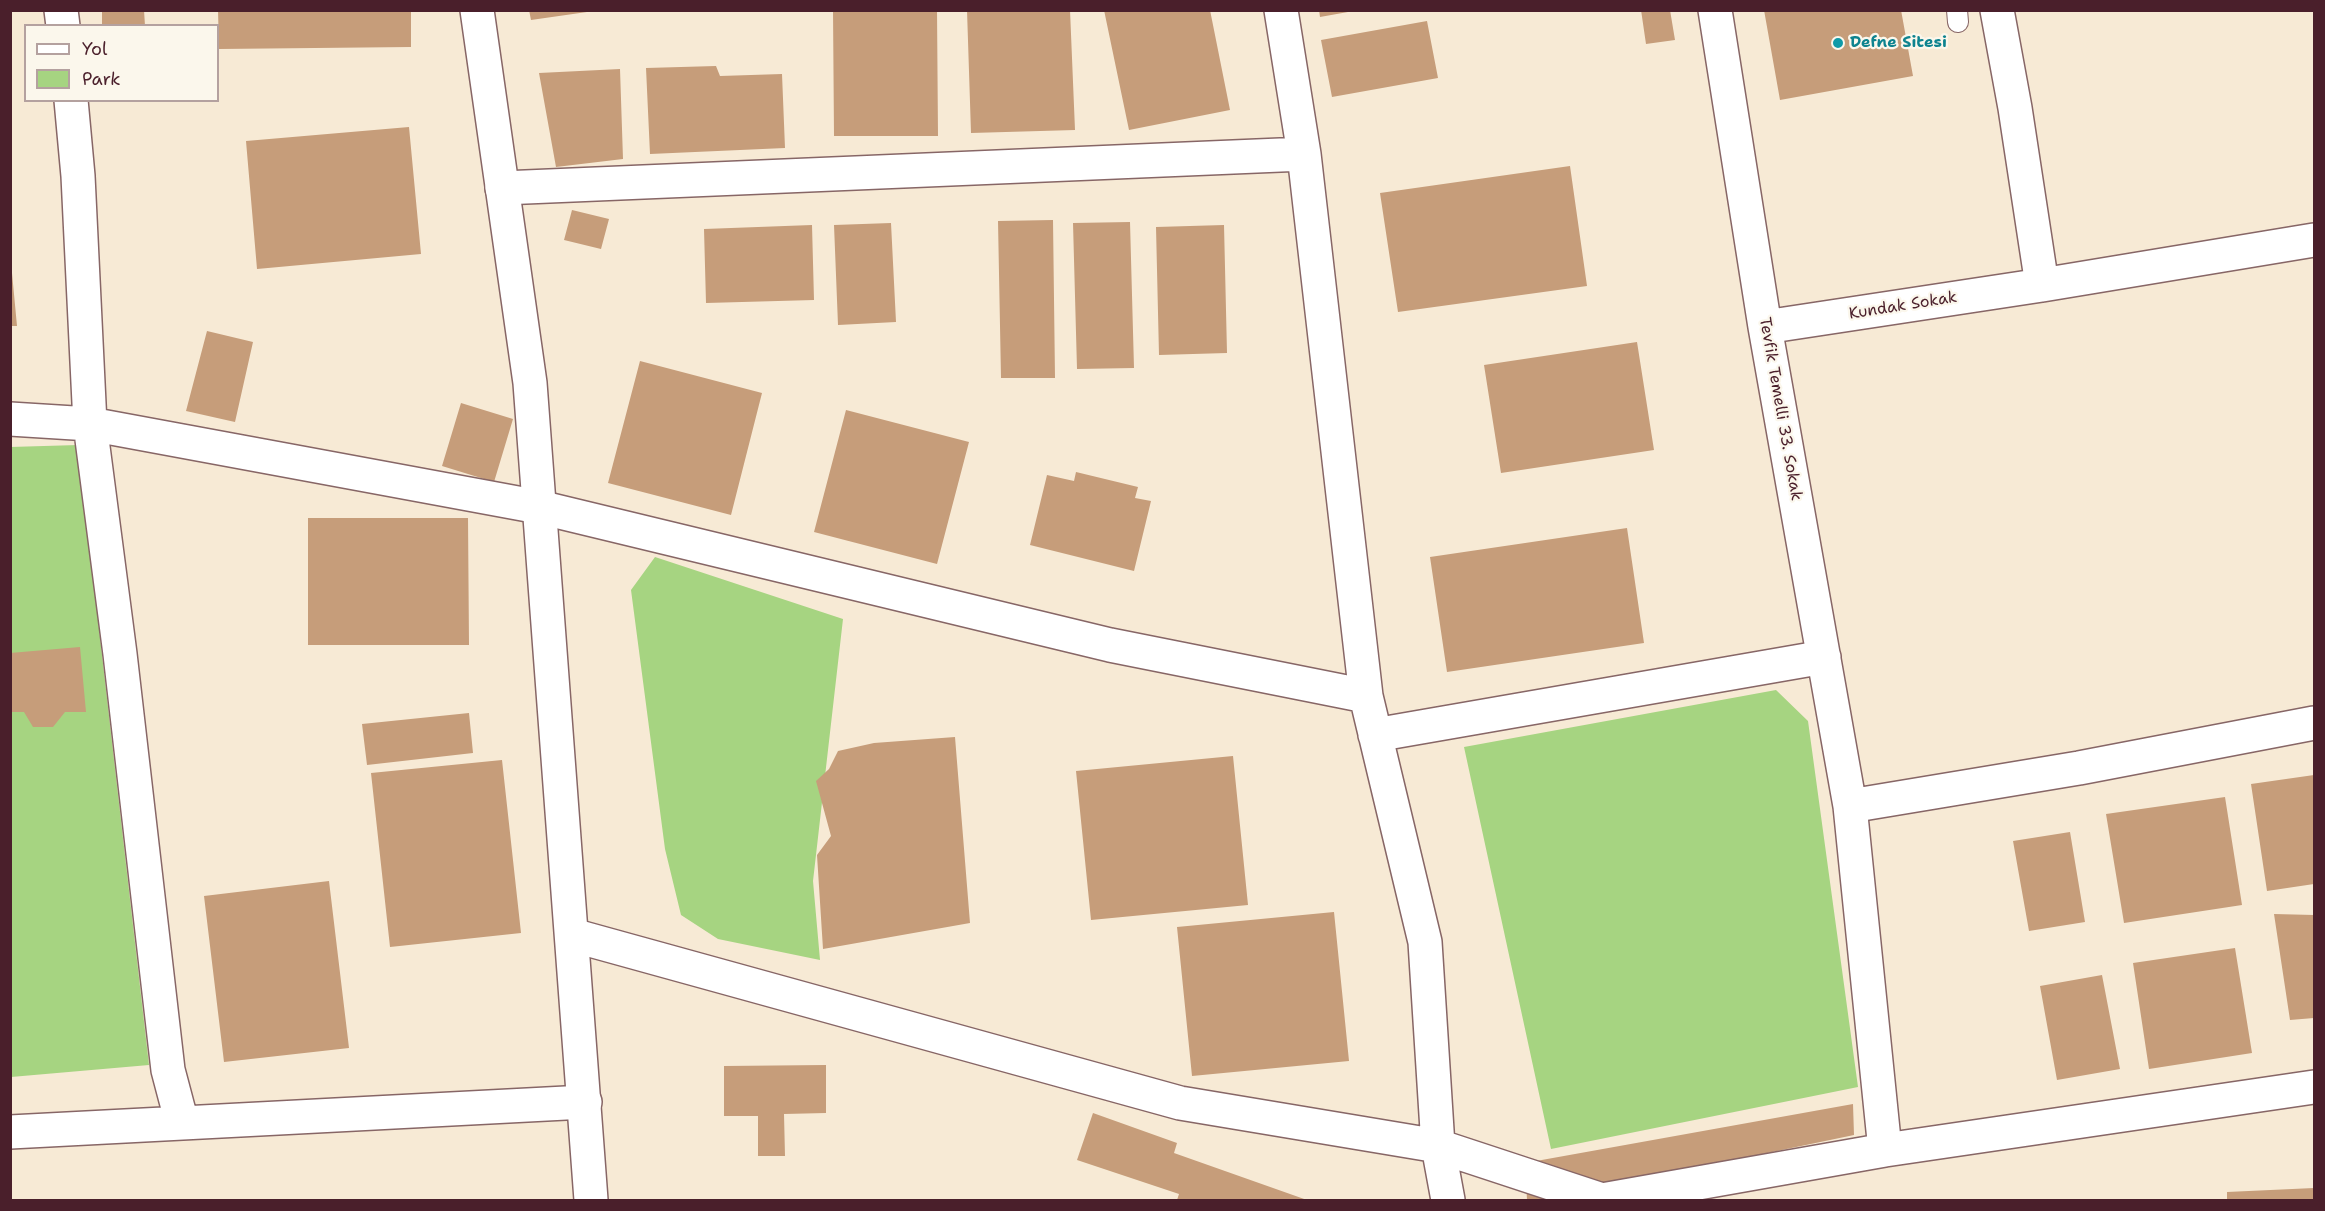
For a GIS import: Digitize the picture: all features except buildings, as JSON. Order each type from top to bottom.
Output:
[{"type":"street","points":[[477,10],[530,384],[591,1200]]},
{"type":"street","points":[[1281,10],[1304,154],[1366,696],[1425,942],[1438,1146],[1448,1200]]},
{"type":"street","name":"Tevfik Temelli 33. Sokak","points":[[1715,10],[1765,327],[1850,806],[1885,1150]]},
{"type":"street","points":[[1997,10],[2015,108],[2042,285]]},
{"type":"street","points":[[70,102],[78,176],[90,424],[120,654],[168,1070],[182,1123]]},
{"type":"street","points":[[502,188],[1304,154]]},
{"type":"street","name":"Kundak Sokak","points":[[1765,327],[2042,285],[2314,240]]},
{"type":"street","points":[[10,419],[90,424],[539,507],[1110,645],[1366,696]]},
{"type":"street","points":[[1375,735],[1824,657]]},
{"type":"street","points":[[1850,806],[2079,768],[2314,723]]},
{"type":"street","points":[[572,935],[1180,1103],[1438,1146],[1602,1200],[1885,1150],[2314,1087]]},
{"type":"street","points":[[10,1132],[585,1102]]},
{"type":"street","points":[[1438,1146],[1456,1200]]},
{"type":"green space","points":[[78,445],[149,1065],[11,1077],[10,447]]},
{"type":"green space","points":[[655,557],[843,619],[813,881],[820,960],[718,939],[681,915],[665,849],[631,590]]},
{"type":"green space","points":[[1776,690],[1808,721],[1858,1087],[1551,1149],[1464,747]]},
{"type":"place","name":"Defne Sitesi","points":[[1838,43]]}]
